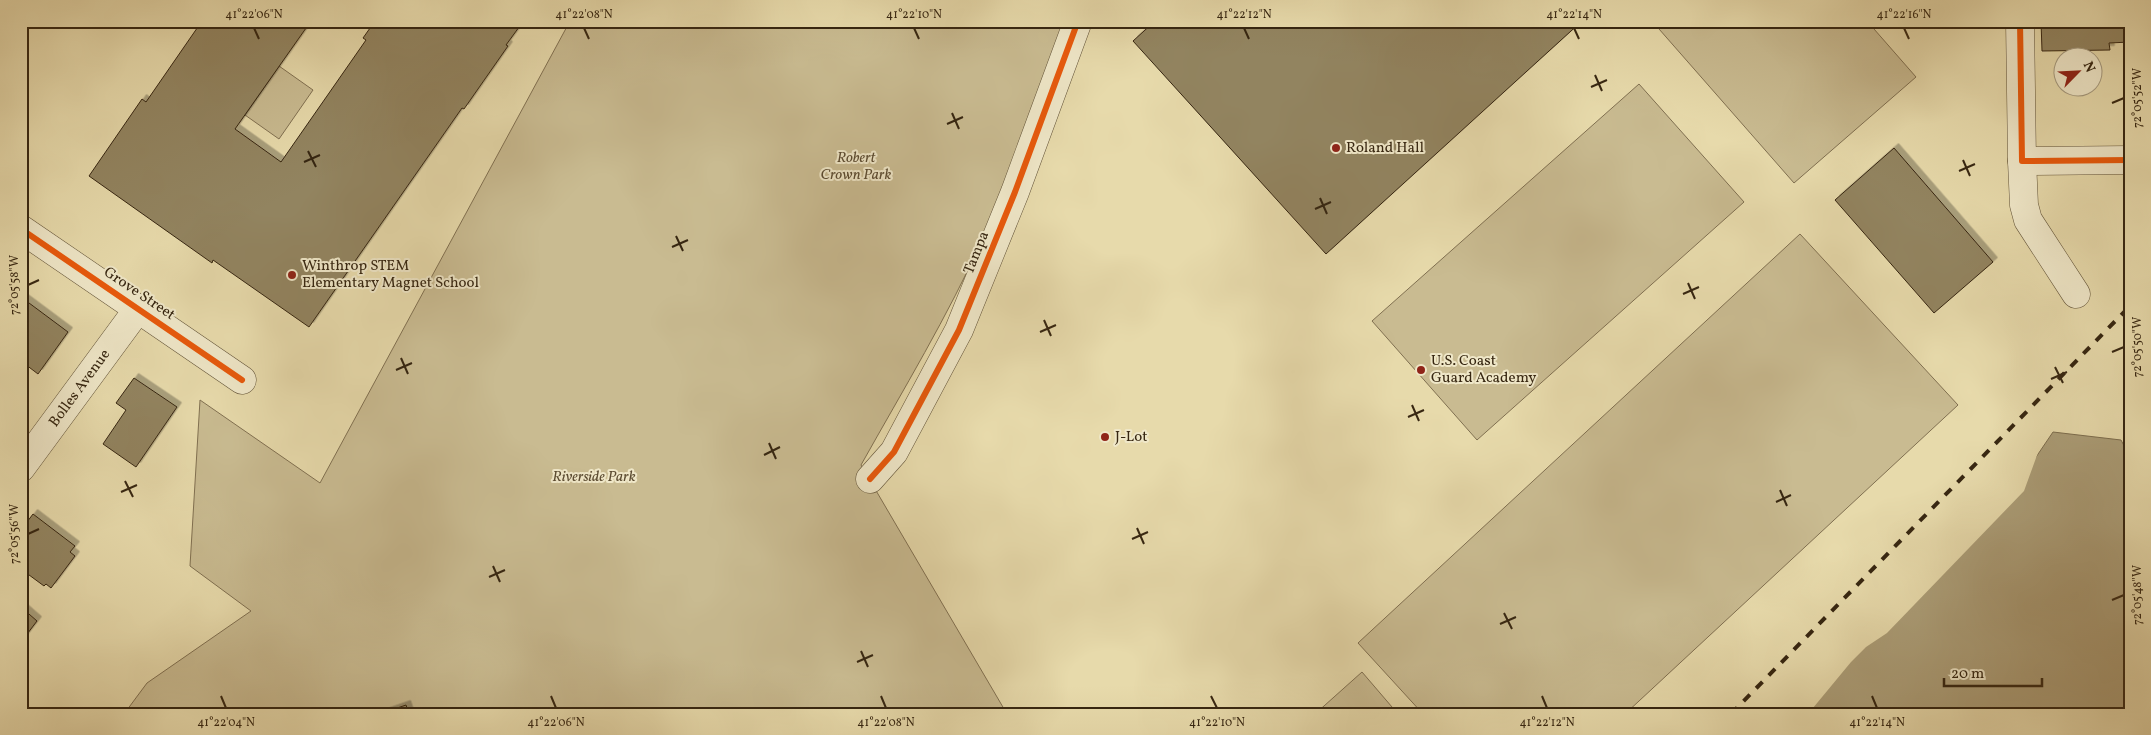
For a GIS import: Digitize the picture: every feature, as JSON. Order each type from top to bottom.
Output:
[{"type":"street","name":"Tampa","points":[[870,479],[881,469],[894,452],[959,330],[1015,192],[1078,21]]},
{"type":"street","points":[[2020,21],[2024,205],[2028,220],[2076,294]]},
{"type":"street","points":[[2022,161],[2130,160]]},
{"type":"street","name":"Grove Street","points":[[21,229],[242,380]]},
{"type":"street","name":"Bolles Avenue","points":[[21,468],[138,309]]},
{"type":"green space","name":"Riverside Park","points":[[570,21],[1065,21],[1016,157],[983,238],[940,324],[861,465],[1007,714],[124,714],[147,683],[251,611],[190,566],[200,400],[320,483]]},
{"type":"green space","points":[[1652,21],[1867,21],[1916,77],[1794,183]]},
{"type":"green space","points":[[279,66],[313,90],[279,139],[245,115]]},
{"type":"green space","points":[[1639,84],[1744,202],[1477,440],[1372,321]]},
{"type":"green space","points":[[1800,234],[1958,405],[1625,714],[1423,714],[1358,643]]},
{"type":"green space","points":[[1362,672],[1398,714],[1315,714]]},
{"type":"shaded area","points":[[2053,432],[2121,440],[2130,457],[2130,714],[1787,714],[2034,460]]},
{"type":"pier","points":[[2040,447],[2024,491],[1887,633],[1866,647],[1851,662],[1808,714],[1785,714],[1829,663],[1977,512],[2032,459]]},
{"type":"building","points":[[202,21],[311,21],[235,129],[281,162],[366,40],[363,38],[375,21],[522,23],[464,109],[462,108],[309,327],[213,260],[212,263],[89,176],[142,99],[146,102]]},
{"type":"building","name":"Roland Hall","points":[[1155,21],[1582,21],[1326,254],[1133,41]]},
{"type":"building","points":[[2041,21],[2130,21],[2130,42],[2109,43],[2110,50],[2104,50],[2104,48],[2054,48],[2054,51],[2042,51]]},
{"type":"building","points":[[1894,148],[1993,262],[1934,313],[1835,200]]},
{"type":"building","points":[[21,297],[68,332],[38,374],[21,361]]},
{"type":"building","points":[[134,378],[177,407],[136,467],[103,444],[126,410],[116,403]]},
{"type":"building","points":[[33,514],[75,546],[70,552],[75,556],[51,588],[46,584],[44,586],[21,569],[21,530]]},
{"type":"building","points":[[21,607],[37,621],[21,642]]},
{"type":"building","points":[[406,705],[409,714],[383,713]]},
{"type":"railway","points":[[1731,714],[2130,306]]},
{"type":"cycle path","points":[[870,479],[894,452],[959,330],[1015,192],[1078,21]]},
{"type":"cycle path","points":[[2020,21],[2022,161],[2130,160]]},
{"type":"cycle path","points":[[21,229],[242,380]]},
{"type":"place","name":"Roland Hall","points":[[1336,148]]},
{"type":"place","name":"Winthrop STEM Elementary Magnet School","points":[[292,275]]},
{"type":"place","name":"U.S. Coast Guard Academy","points":[[1421,370]]},
{"type":"place","name":"J-Lot","points":[[1105,437]]},
{"type":"park label","name":"Robert Crown Park","points":[[856,166]]}]
